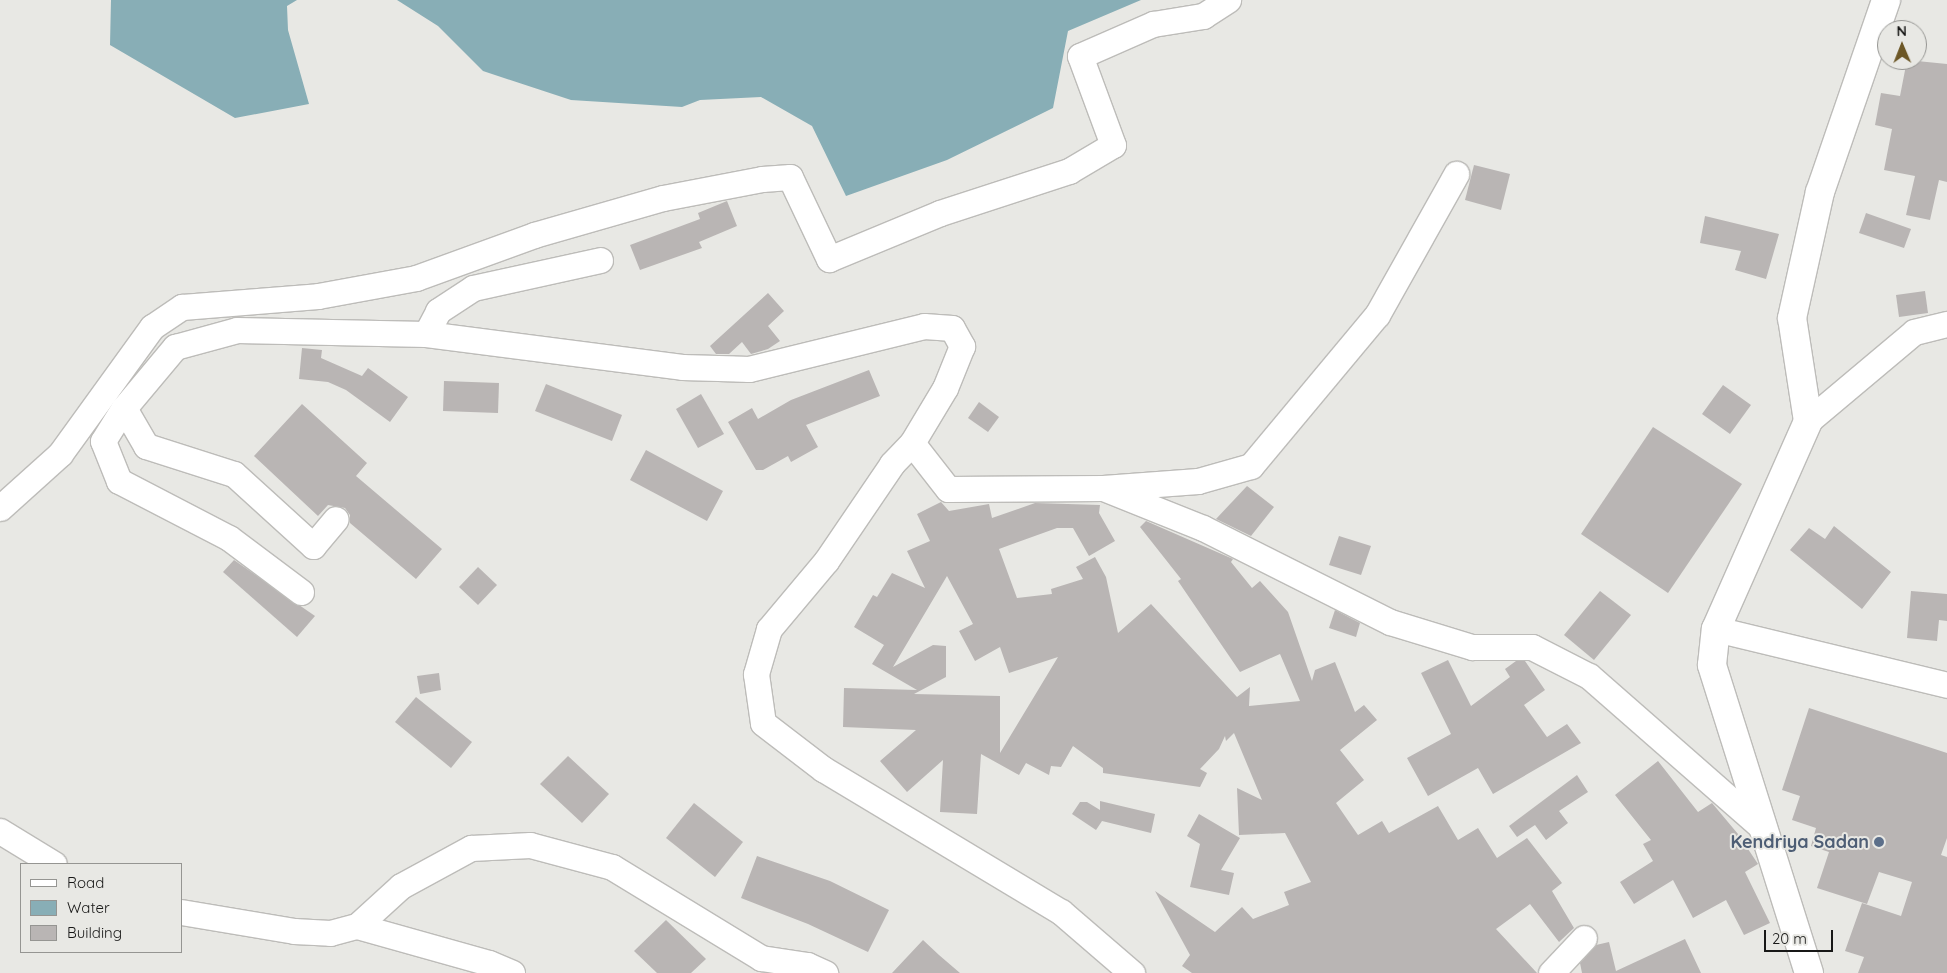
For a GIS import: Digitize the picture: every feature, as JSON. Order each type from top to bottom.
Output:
[{"type":"street","points":[[0,508],[60,454],[152,327],[182,308],[318,296],[416,278],[534,235],[663,198],[762,178],[790,177],[829,259],[940,213],[1069,171],[1113,145],[1080,56],[1153,24],[1203,16],[1228,0]]},
{"type":"street","points":[[1808,421],[1792,318],[1820,192],[1886,0]]},
{"type":"street","points":[[912,443],[948,489],[1103,488],[1198,481],[1251,466],[1378,315],[1456,174]]},
{"type":"street","points":[[426,334],[438,311],[473,288],[600,260]]},
{"type":"street","points":[[1810,973],[1712,665],[1716,629],[1808,421],[1914,332],[1947,324]]},
{"type":"street","points":[[301,592],[229,538],[119,482],[103,442],[124,408],[175,348],[208,336],[238,330],[426,334],[682,367],[749,369],[924,326],[952,328],[962,346],[945,388],[912,443],[892,464],[826,561],[769,629],[756,674],[763,723],[823,769],[1062,912],[1132,973]]},
{"type":"street","points":[[124,408],[146,446],[234,474],[313,546],[336,519]]},
{"type":"street","points":[[1103,488],[1203,528],[1390,622],[1472,647],[1532,647],[1588,676],[1764,829]]},
{"type":"street","points":[[1716,629],[1947,685]]},
{"type":"street","points":[[0,830],[52,863]]},
{"type":"street","points":[[182,912],[294,932],[330,933],[358,926],[401,886],[470,848],[530,845],[612,867],[764,965],[807,965],[825,973]]},
{"type":"street","points":[[358,926],[424,948],[489,963],[512,973]]},
{"type":"street","points":[[1552,973],[1584,938]]},
{"type":"water","points":[[111,0],[297,0],[287,6],[288,30],[309,104],[235,118],[110,45]]},
{"type":"water","points":[[397,0],[1141,0],[1068,31],[1053,108],[947,160],[846,196],[812,126],[761,97],[700,100],[682,107],[571,100],[483,71],[438,26]]},
{"type":"building","points":[[1927,62],[1947,64],[1947,182],[1939,180],[1930,220],[1906,215],[1915,176],[1884,170],[1892,129],[1875,125],[1881,93],[1900,96],[1905,70],[1927,70]]},
{"type":"building","points":[[1474,165],[1510,174],[1501,210],[1465,200]]},
{"type":"building","points":[[727,201],[737,226],[699,242],[702,248],[640,270],[630,245],[700,219],[698,213]]},
{"type":"building","points":[[1866,213],[1911,229],[1904,248],[1859,233]]},
{"type":"building","points":[[1705,216],[1779,234],[1766,279],[1735,270],[1741,251],[1700,243]]},
{"type":"building","points":[[1925,291],[1928,313],[1899,317],[1896,295]]},
{"type":"building","points":[[768,293],[784,311],[768,326],[780,341],[768,349],[751,354],[742,342],[729,354],[716,354],[710,346]]},
{"type":"building","points":[[302,348],[322,350],[321,358],[362,376],[368,368],[408,397],[390,422],[346,390],[328,382],[299,379]]},
{"type":"building","points":[[869,370],[880,396],[806,425],[818,447],[791,462],[788,456],[763,470],[756,470],[728,422],[752,408],[758,419],[791,400]]},
{"type":"building","points":[[444,381],[499,383],[498,413],[443,411]]},
{"type":"building","points":[[546,384],[622,415],[612,441],[535,411]]},
{"type":"building","points":[[1723,385],[1751,405],[1730,434],[1702,414]]},
{"type":"building","points":[[701,394],[724,434],[698,448],[676,409]]},
{"type":"building","points":[[979,402],[999,417],[988,432],[968,418]]},
{"type":"building","points":[[302,404],[367,463],[356,476],[442,549],[416,579],[350,523],[350,515],[345,508],[328,505],[318,516],[254,456]]},
{"type":"building","points":[[1653,427],[1742,484],[1668,593],[1581,534]]},
{"type":"building","points":[[646,450],[723,491],[707,521],[630,480]]},
{"type":"building","points":[[1247,486],[1274,507],[1251,536],[1216,519]]},
{"type":"building","points":[[941,502],[949,511],[989,504],[992,518],[1035,503],[1100,505],[1099,513],[1115,541],[1089,556],[1073,528],[1057,528],[999,549],[1017,598],[1052,594],[1051,589],[1083,579],[1076,567],[1095,557],[1106,577],[1118,633],[1151,604],[1237,697],[1250,687],[1249,706],[1300,701],[1280,654],[1240,672],[1178,581],[1181,579],[1140,527],[1146,521],[1233,559],[1231,562],[1252,588],[1260,581],[1288,612],[1312,681],[1315,670],[1335,662],[1355,712],[1364,705],[1377,720],[1340,750],[1364,780],[1336,803],[1358,835],[1382,821],[1389,833],[1438,806],[1458,840],[1478,828],[1497,858],[1527,838],[1562,883],[1552,891],[1574,928],[1559,942],[1530,904],[1496,929],[1537,973],[1192,973],[1182,966],[1190,955],[1155,891],[1215,932],[1242,907],[1253,919],[1289,905],[1284,892],[1311,882],[1285,833],[1239,835],[1237,788],[1262,800],[1234,733],[1226,741],[1225,736],[1219,749],[1200,769],[1207,773],[1200,787],[1103,773],[1103,768],[1073,746],[1061,767],[1051,766],[1049,775],[1026,763],[1019,775],[981,754],[977,814],[940,812],[943,760],[907,792],[880,761],[916,730],[843,727],[844,688],[917,690],[872,664],[884,645],[854,627],[873,595],[877,597],[892,573],[925,588],[907,551],[930,541],[917,514]],"holes":[[[947,576],[973,624],[959,631],[975,661],[1000,647],[1009,673],[1058,657],[1000,753],[1000,696],[914,694],[946,677],[946,646],[933,645],[893,667]]]},
{"type":"building","points":[[1834,526],[1891,572],[1862,609],[1790,550],[1809,528],[1825,539]]},
{"type":"building","points":[[1339,536],[1371,546],[1361,575],[1329,565]]},
{"type":"building","points":[[234,560],[315,616],[297,637],[223,572]]},
{"type":"building","points":[[478,567],[497,585],[478,605],[459,587]]},
{"type":"building","points":[[1600,591],[1631,615],[1594,660],[1564,635]]},
{"type":"building","points":[[1911,591],[1947,594],[1947,621],[1939,620],[1937,641],[1907,638]]},
{"type":"building","points":[[1335,610],[1360,623],[1356,637],[1329,628]]},
{"type":"building","points":[[1448,660],[1471,706],[1510,677],[1505,669],[1516,661],[1525,661],[1545,690],[1524,705],[1547,737],[1567,724],[1581,743],[1493,794],[1478,768],[1428,796],[1407,758],[1451,734],[1421,673]]},
{"type":"building","points":[[439,673],[441,690],[420,694],[417,676]]},
{"type":"building","points":[[416,697],[472,742],[451,768],[395,722]]},
{"type":"building","name":"Kendriya Sadan","points":[[1809,708],[1947,753],[1947,838],[1941,855],[1947,857],[1947,973],[1858,973],[1864,957],[1845,951],[1862,903],[1901,916],[1912,882],[1879,872],[1867,904],[1817,888],[1829,852],[1811,846],[1816,828],[1792,820],[1800,796],[1782,790]]},
{"type":"building","points":[[568,756],[609,794],[582,823],[540,784]]},
{"type":"building","points":[[1658,761],[1698,812],[1712,803],[1738,834],[1758,864],[1745,872],[1770,923],[1744,935],[1726,900],[1693,918],[1673,880],[1634,904],[1620,882],[1653,861],[1643,844],[1651,840],[1615,795]]},
{"type":"building","points":[[1577,775],[1588,792],[1559,811],[1568,823],[1546,840],[1535,825],[1517,837],[1509,826]]},
{"type":"building","points":[[1100,801],[1155,814],[1151,833],[1102,821],[1096,830],[1072,814],[1080,802],[1087,802],[1100,810]]},
{"type":"building","points":[[694,803],[743,842],[715,877],[666,838]]},
{"type":"building","points":[[1199,814],[1240,838],[1221,870],[1234,873],[1229,895],[1190,887],[1200,844],[1187,836]]},
{"type":"building","points":[[757,856],[830,881],[889,910],[868,952],[808,924],[741,898]]},
{"type":"building","points":[[666,920],[706,959],[691,973],[657,973],[634,951]]},
{"type":"building","points":[[1685,939],[1701,973],[1582,973],[1580,963],[1596,945],[1609,942],[1616,971]]},
{"type":"building","points":[[923,940],[939,955],[960,973],[892,973]]},
{"type":"place","name":"Kendriya Sadan","points":[[1879,842]]}]
